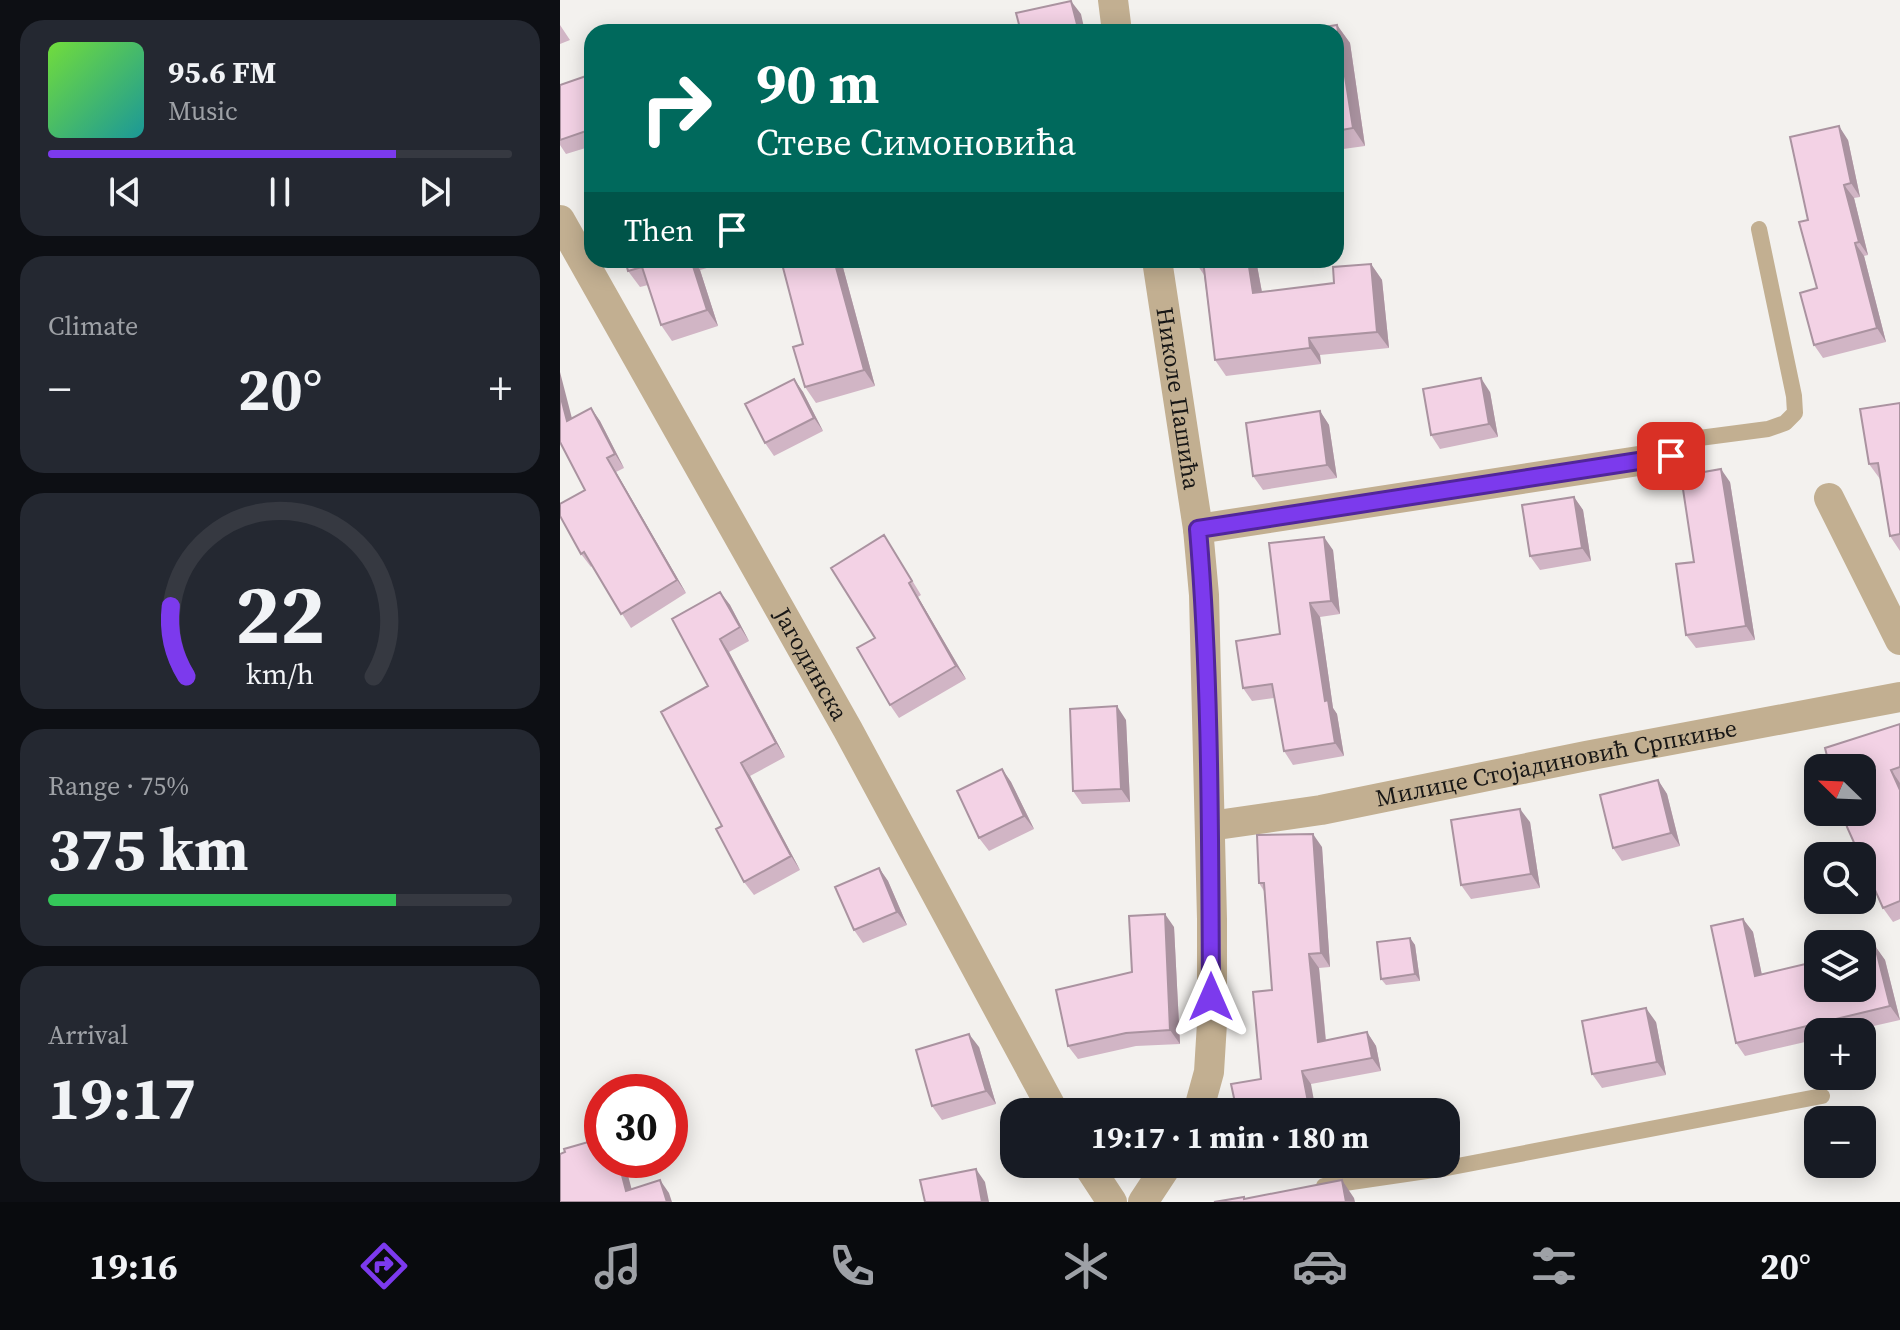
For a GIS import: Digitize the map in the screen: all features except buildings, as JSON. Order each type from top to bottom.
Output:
[{"type":"street","points":[[1113,0],[1116,24]]},
{"type":"street","name":"Јагодинска","points":[[560,220],[584,262]]},
{"type":"street","name":"Јагодинска","points":[[587,268],[848,730],[1046,1098]]},
{"type":"street","name":"Николе Пашића","points":[[1158,268],[1198,529],[1208,677],[1212,1023],[1209,1072],[1202,1098]]},
{"type":"street","points":[[1198,529],[1659,458]]},
{"type":"street","points":[[1829,498],[1900,640]]},
{"type":"street","name":"Милице Стојадиновић Српкиње","points":[[1210,826],[1321,810],[1900,697]]},
{"type":"street","points":[[1096,1178],[1112,1202]]},
{"type":"street","points":[[1143,1202],[1159,1178]]},
{"type":"lane","points":[[1659,458],[1653,451],[1669,442],[1768,429],[1785,423],[1795,413],[1759,229]]},
{"type":"lane","points":[[1304,1188],[1447,1168],[1822,1096]]},
{"type":"route","points":[[1211,997],[1208,677],[1198,529],[1671,456]]}]
